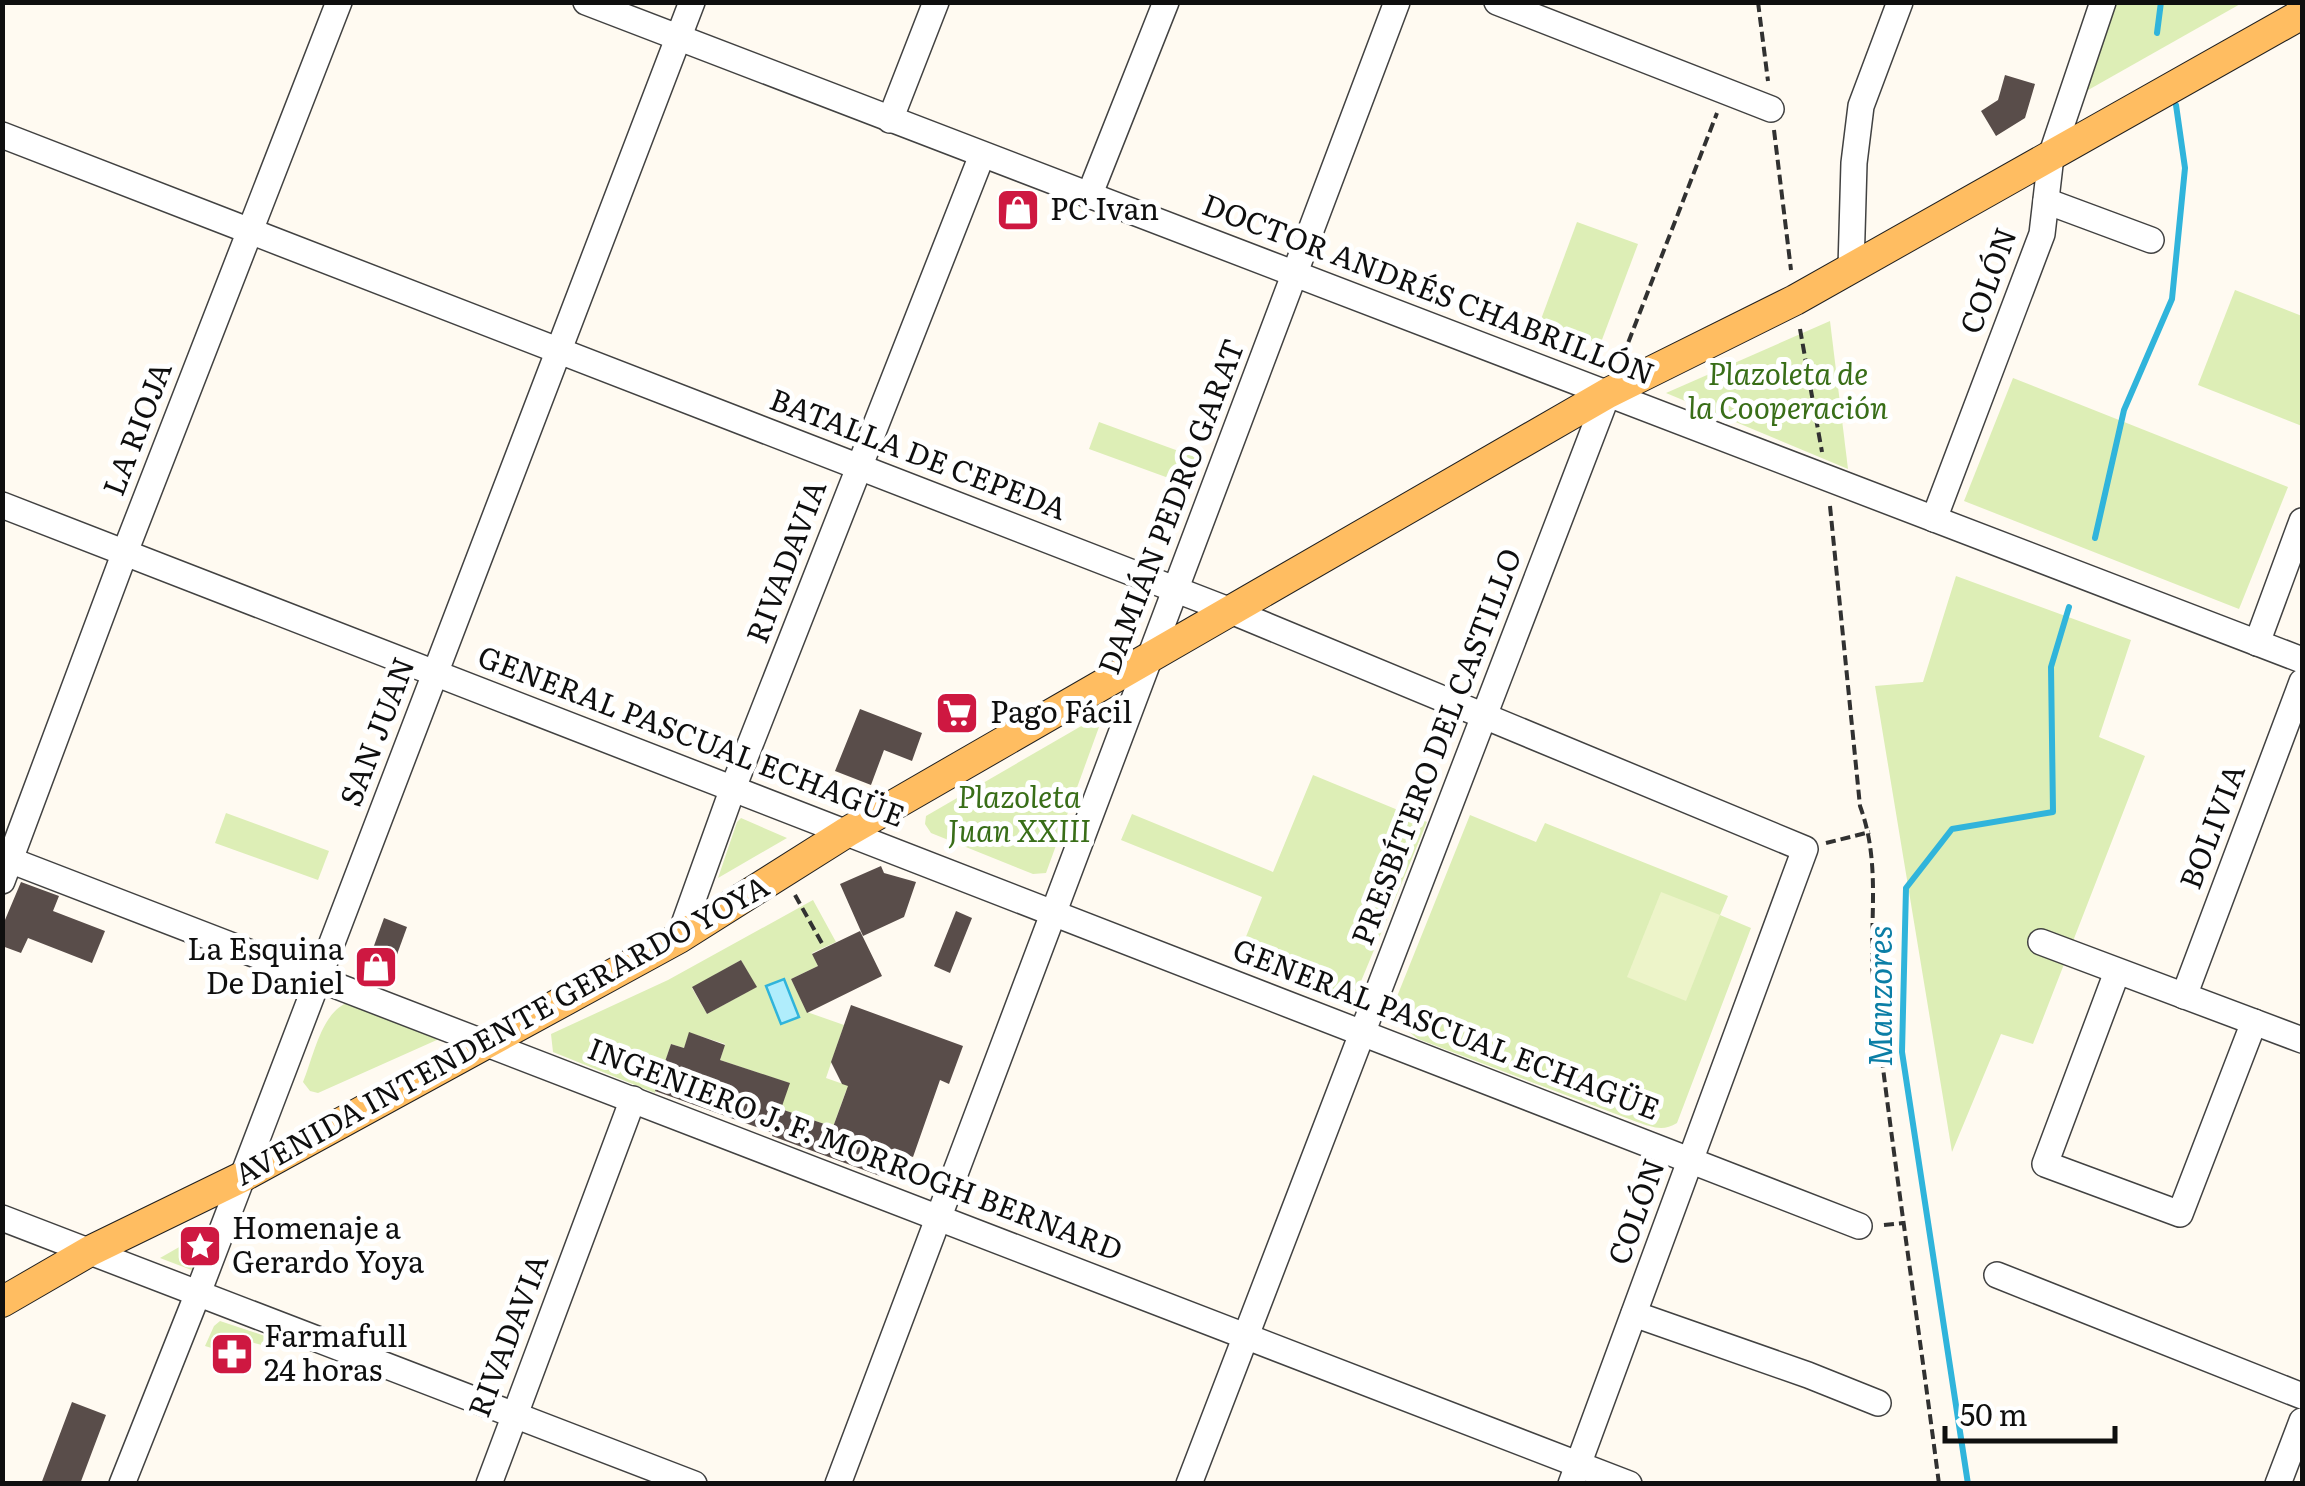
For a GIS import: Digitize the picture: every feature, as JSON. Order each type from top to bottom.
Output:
[{"type":"main road","name":"AVENIDA INTENDENTE GERARDO YOYA","points":[[2,1302],[90,1251],[242,1177],[679,938],[847,832],[1608,392],[1795,300],[2302,14]]},
{"type":"street","name":"LA RIOJA","points":[[5,866],[339,2]]},
{"type":"street","name":"DOCTOR ANDRÉS CHABRILLÓN","points":[[586,2],[2302,660]]},
{"type":"street","name":"SAN JUAN","points":[[122,1484],[692,2]]},
{"type":"street","points":[[890,120],[936,2]]},
{"type":"street","points":[[1089,196],[1166,2]]},
{"type":"street","name":"DAMIÁN PEDRO GARAT","points":[[838,1484],[1397,2]]},
{"type":"street","points":[[1497,2],[1771,109]]},
{"type":"street","points":[[1851,268],[1854,163],[1862,106],[1900,2]]},
{"type":"street","name":"COLÓN","points":[[1934,519],[2042,234],[2051,156],[2103,2]]},
{"type":"street","name":"BATALLA DE CEPEDA","points":[[2,135],[1175,589],[1805,849]]},
{"type":"street","name":"RIVADAVIA","points":[[679,938],[733,788],[982,155]]},
{"type":"street","points":[[2046,202],[2151,240]]},
{"type":"street","name":"PRESBÍTERO DEL CASTILLO","points":[[1189,1484],[1608,392]]},
{"type":"street","name":"GENERAL PASCUAL ECHAGÜE","points":[[2,504],[1859,1226]]},
{"type":"street","points":[[2258,643],[2302,521]]},
{"type":"street","name":"BOLIVIA","points":[[2184,996],[2302,682]]},
{"type":"street","name":"COLÓN","points":[[1575,1474],[1805,849]]},
{"type":"street","name":"INGENIERO J. F. MORROGH BERNARD","points":[[5,866],[487,1042],[1245,1336],[1575,1474],[1629,1484]]},
{"type":"street","points":[[2040,942],[2302,1040]]},
{"type":"street","points":[[2117,972],[2045,1164],[2180,1214],[2254,1022]]},
{"type":"street","name":"RIVADAVIA","points":[[489,1484],[632,1100]]},
{"type":"street","points":[[2,1218],[694,1484]]},
{"type":"street","points":[[1997,1275],[2302,1396]]},
{"type":"street","points":[[1634,1314],[1878,1404]]},
{"type":"street","points":[[2278,1484],[2302,1421]]},
{"type":"path","points":[[1758,2],[1795,300],[1827,478],[1860,806],[1870,832],[1874,865],[1873,988],[1939,1484]]},
{"type":"path","points":[[1608,392],[1726,91]]},
{"type":"path","points":[[1805,849],[1870,832]]},
{"type":"path","points":[[783,873],[824,947]]},
{"type":"green space","points":[[2108,3],[2242,3],[2074,98]]},
{"type":"green space","points":[[1577,222],[1638,244],[1600,345],[1540,322]]},
{"type":"green space","points":[[2235,290],[2302,316],[2302,426],[2198,385]]},
{"type":"green space","name":"Plazoleta de la Cooperación","points":[[1830,321],[1848,469],[1666,393]]},
{"type":"green space","points":[[2013,378],[2288,487],[2239,609],[1964,501]]},
{"type":"green space","points":[[1099,422],[1195,457],[1185,484],[1089,449]]},
{"type":"green space","points":[[1956,576],[2131,640],[2099,737],[2145,756],[2033,1044],[2001,1034],[1952,1152],[1875,686],[1923,682]]},
{"type":"green space","name":"Plazoleta Juan XXIII","points":[[1090,721],[1099,727],[1046,873],[1033,874],[931,833],[925,824],[926,816]]},
{"type":"green space","points":[[1313,775],[1427,822],[1357,991],[1316,991],[1237,959],[1262,897],[1121,840],[1132,814],[1273,872]]},
{"type":"green space","points":[[226,813],[329,851],[318,880],[215,843]]},
{"type":"green space","points":[[1470,815],[1536,842],[1545,823],[1728,896],[1720,915],[1751,928],[1677,1123],[1662,1128],[1637,1122],[1418,1039],[1399,1024],[1396,999]]},
{"type":"green space","points":[[741,818],[787,838],[718,878],[737,822]]},
{"type":"green space","points":[[1661,892],[1720,915],[1686,1001],[1627,977]]},
{"type":"green space","points":[[813,900],[836,942],[812,953],[818,966],[791,979],[807,1012],[844,1025],[826,1078],[846,1085],[910,1069],[846,1091],[833,1127],[781,1109],[789,1083],[720,1060],[725,1044],[690,1033],[684,1048],[671,1044],[655,1093],[553,1052],[551,1034],[668,980]],"holes":[[[741,960],[756,987],[707,1014],[692,988]]]},
{"type":"green space","points":[[353,1001],[439,1039],[318,1093],[310,1091],[303,1082],[320,1034],[342,1005]]},
{"type":"green space","points":[[223,1222],[202,1274],[160,1258]]},
{"type":"green space","points":[[220,1321],[265,1336],[262,1345],[231,1337],[218,1350],[205,1346]]},
{"type":"water","points":[[784,979],[799,1017],[781,1024],[766,986]]},
{"type":"building","points":[[2005,75],[2035,84],[2025,118],[1996,136],[1981,111],[1998,100]]},
{"type":"building","points":[[860,709],[922,733],[912,761],[884,750],[871,785],[835,771]]},
{"type":"building","points":[[881,866],[884,873],[916,882],[904,917],[863,936],[840,884]]},
{"type":"building","points":[[21,882],[59,896],[53,911],[105,931],[92,963],[28,938],[21,953],[2,946],[2,927]]},
{"type":"building","points":[[956,911],[972,918],[950,973],[934,966]]},
{"type":"building","points":[[384,918],[407,927],[387,982],[371,976],[367,965]]},
{"type":"building","points":[[860,931],[882,976],[807,1013],[791,979],[818,966],[812,954]]},
{"type":"building","points":[[741,960],[757,987],[707,1014],[692,987]]},
{"type":"building","points":[[851,1005],[963,1046],[949,1084],[940,1080],[913,1157],[890,1149],[880,1176],[655,1091],[671,1044],[684,1048],[689,1032],[725,1045],[720,1060],[790,1083],[781,1109],[833,1127],[848,1086],[842,1084],[831,1062]]},
{"type":"building","points":[[72,1402],[106,1415],[80,1484],[41,1484]]},
{"type":"waterway","name":"Manzores","points":[[2157,33],[2161,2]]},
{"type":"waterway","name":"Manzores","points":[[2095,538],[2124,410],[2172,299],[2185,168],[2176,105]]},
{"type":"waterway","name":"Manzores","points":[[1968,1484],[1902,1052],[1906,888],[1952,829],[2053,812],[2051,667],[2069,607]]},
{"type":"place","name":"PC Ivan","points":[[1018,210]]},
{"type":"place","name":"Pago Fácil","points":[[957,713]]},
{"type":"place","name":"La Esquina De Daniel","points":[[376,967]]},
{"type":"place","name":"Homenaje a Gerardo Yoya","points":[[200,1246]]},
{"type":"place","name":"Farmafull 24 horas","points":[[232,1354]]}]
